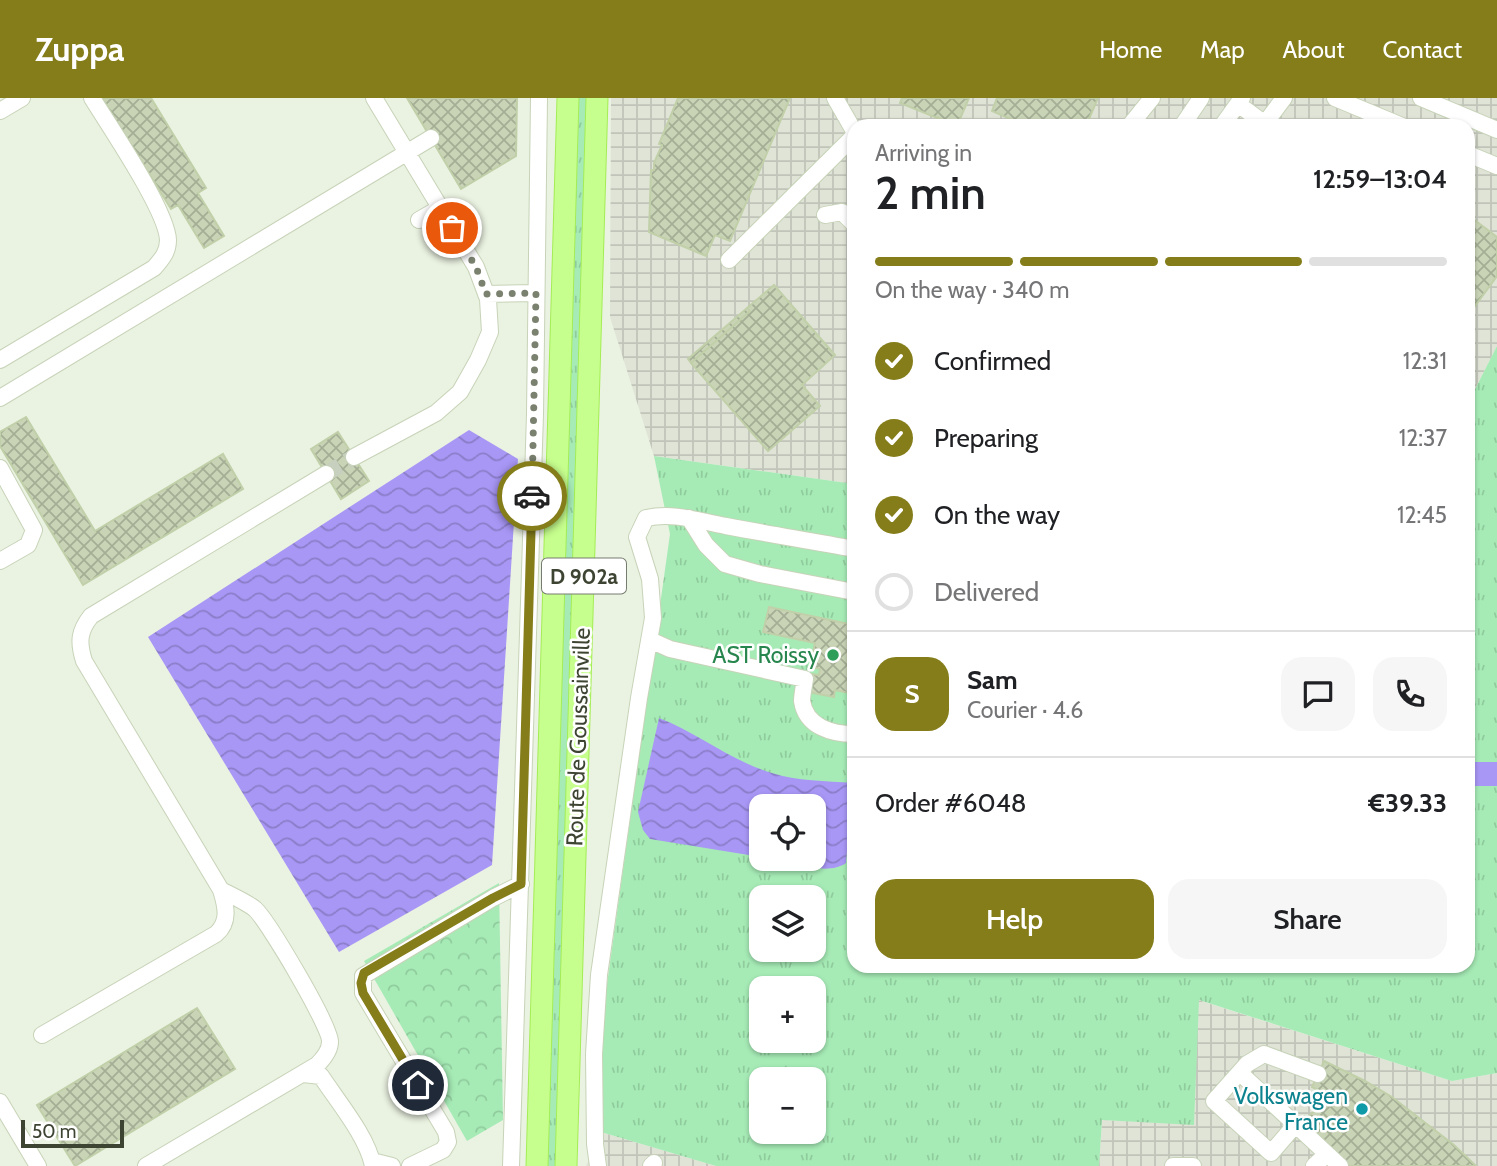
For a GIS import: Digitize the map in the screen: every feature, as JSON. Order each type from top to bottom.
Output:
[{"type":"main road","name":"Route de Goussainville","points":[[537,1166],[568,98]]},
{"type":"main road","name":"Route de Goussainville","points":[[566,1166],[597,98]]},
{"type":"street","points":[[0,111],[22,98]]},
{"type":"street","points":[[0,360],[154,268],[164,256],[168,242],[163,217],[92,98]]},
{"type":"street","points":[[355,457],[436,413],[460,392],[490,332],[491,315],[476,267],[374,98]]},
{"type":"street","points":[[511,1166],[521,884],[539,98]]},
{"type":"street","points":[[835,98],[847,120]]},
{"type":"street","points":[[1136,119],[1152,98]]},
{"type":"street","points":[[1187,119],[1201,98]]},
{"type":"street","points":[[1268,119],[1284,98]]},
{"type":"street","points":[[1335,98],[1385,119]]},
{"type":"street","points":[[1421,98],[1471,119]]},
{"type":"street","points":[[1227,119],[1240,101],[1258,119]]},
{"type":"street","points":[[1475,121],[1497,130]]},
{"type":"street","points":[[0,398],[430,138]]},
{"type":"street","points":[[729,260],[847,140]]},
{"type":"street","points":[[1475,156],[1497,166]]},
{"type":"street","points":[[419,220],[440,208]]},
{"type":"street","points":[[825,215],[842,212],[847,217]]},
{"type":"street","points":[[486,294],[536,293]]},
{"type":"street","points":[[0,468],[34,530],[28,545],[0,561]]},
{"type":"street","points":[[42,1035],[216,934],[222,929],[227,910],[221,890],[84,661],[79,643],[82,626],[91,615],[326,474]]},
{"type":"street","points":[[598,1166],[595,1144],[594,1054],[599,975],[653,618],[650,579],[637,537],[646,518],[662,515],[847,548]]},
{"type":"street","points":[[689,518],[706,545],[725,564],[760,574],[847,591]]},
{"type":"street","points":[[650,640],[670,649],[805,679],[802,702],[810,719],[819,727],[837,734],[847,734]]},
{"type":"street","points":[[410,1166],[443,1150],[448,1142],[446,1132],[363,993],[363,976],[521,884]]},
{"type":"street","points":[[146,1166],[317,1065],[325,1057],[330,1041],[323,1018],[255,910],[221,890]]},
{"type":"street","points":[[1296,1124],[1270,1153],[1214,1101],[1247,1064],[1264,1054],[1318,1074]]},
{"type":"street","points":[[1240,1073],[1339,1166]]},
{"type":"street","points":[[303,1074],[321,1076],[363,1141],[372,1164],[392,1166]]},
{"type":"street","points":[[0,1102],[38,1166]]},
{"type":"street","points":[[1314,1166],[1327,1154]]},
{"type":"street","points":[[1173,1166],[1193,1166]]},
{"type":"shaded area","points":[[611,98],[1497,98],[1497,346],[1475,389],[1475,119],[847,119],[847,483],[654,456],[610,317]]},
{"type":"shaded area","points":[[1198,1000],[1452,1081],[1497,1073],[1497,1166],[1099,1166],[1102,1120],[1194,1124]]},
{"type":"shaded area","points":[[601,1132],[716,1166],[586,1166]]},
{"type":"green space","points":[[574,98],[590,98],[560,1166],[544,1166]]},
{"type":"green space","points":[[1497,346],[1497,1073],[1452,1081],[1199,1000],[1194,1125],[1102,1120],[1099,1166],[716,1166],[601,1132],[601,1027],[670,534],[654,456],[847,483],[847,973],[1475,973],[1475,389]]},
{"type":"green space","points":[[499,883],[503,1120],[467,1141],[364,961]]},
{"type":"water","points":[[469,430],[518,459],[492,865],[339,952],[148,637]]},
{"type":"water","points":[[659,718],[757,768],[782,776],[847,783],[846,863],[839,867],[826,868],[826,794],[749,794],[749,855],[650,839],[643,830],[638,812]]},
{"type":"building","points":[[102,98],[151,98],[206,188],[198,193],[224,236],[204,248],[178,205],[171,209]]},
{"type":"building","points":[[407,98],[517,98],[516,156],[461,189]]},
{"type":"building","points":[[678,98],[790,98],[730,241],[715,235],[706,256],[649,232],[651,170],[654,170],[654,163],[662,145],[659,144]]},
{"type":"building","points":[[902,98],[969,98],[960,119],[940,119],[900,103]]},
{"type":"building","points":[[997,98],[1098,98],[1089,119],[1010,119],[992,111]]},
{"type":"building","points":[[1475,220],[1497,237],[1497,276],[1475,306]]},
{"type":"building","points":[[774,285],[835,355],[802,385],[820,406],[768,451],[691,363],[750,311],[747,308]]},
{"type":"building","points":[[747,308],[750,311],[691,363],[688,359]]},
{"type":"building","points":[[26,417],[95,531],[223,454],[243,489],[83,585],[0,446],[0,432]]},
{"type":"building","points":[[338,432],[369,481],[341,499],[311,449]]},
{"type":"building","name":"AST Roissy","points":[[769,607],[847,624],[847,693],[835,690],[834,697],[808,692],[812,674],[819,675],[820,669],[810,667],[815,643],[763,632]]},
{"type":"building","points":[[197,1008],[235,1069],[75,1166],[37,1105]]},
{"type":"building","name":"Volkswagen France","points":[[1324,1061],[1392,1097],[1454,1145],[1476,1166],[1347,1166],[1304,1120],[1331,1097],[1312,1087]]},
{"type":"waterway","points":[[1475,774],[1497,774]]},
{"type":"tunnel","points":[[326,474],[354,457]]},
{"type":"way so far","points":[[452,228],[476,267],[486,294],[536,293],[532,496]]},
{"type":"place","name":"AST Roissy","points":[[833,655]]},
{"type":"place","name":"Volkswagen France","points":[[1362,1109]]},
{"type":"route","points":[[418,1085],[363,993],[361,983],[364,973],[521,884],[532,496]]}]
